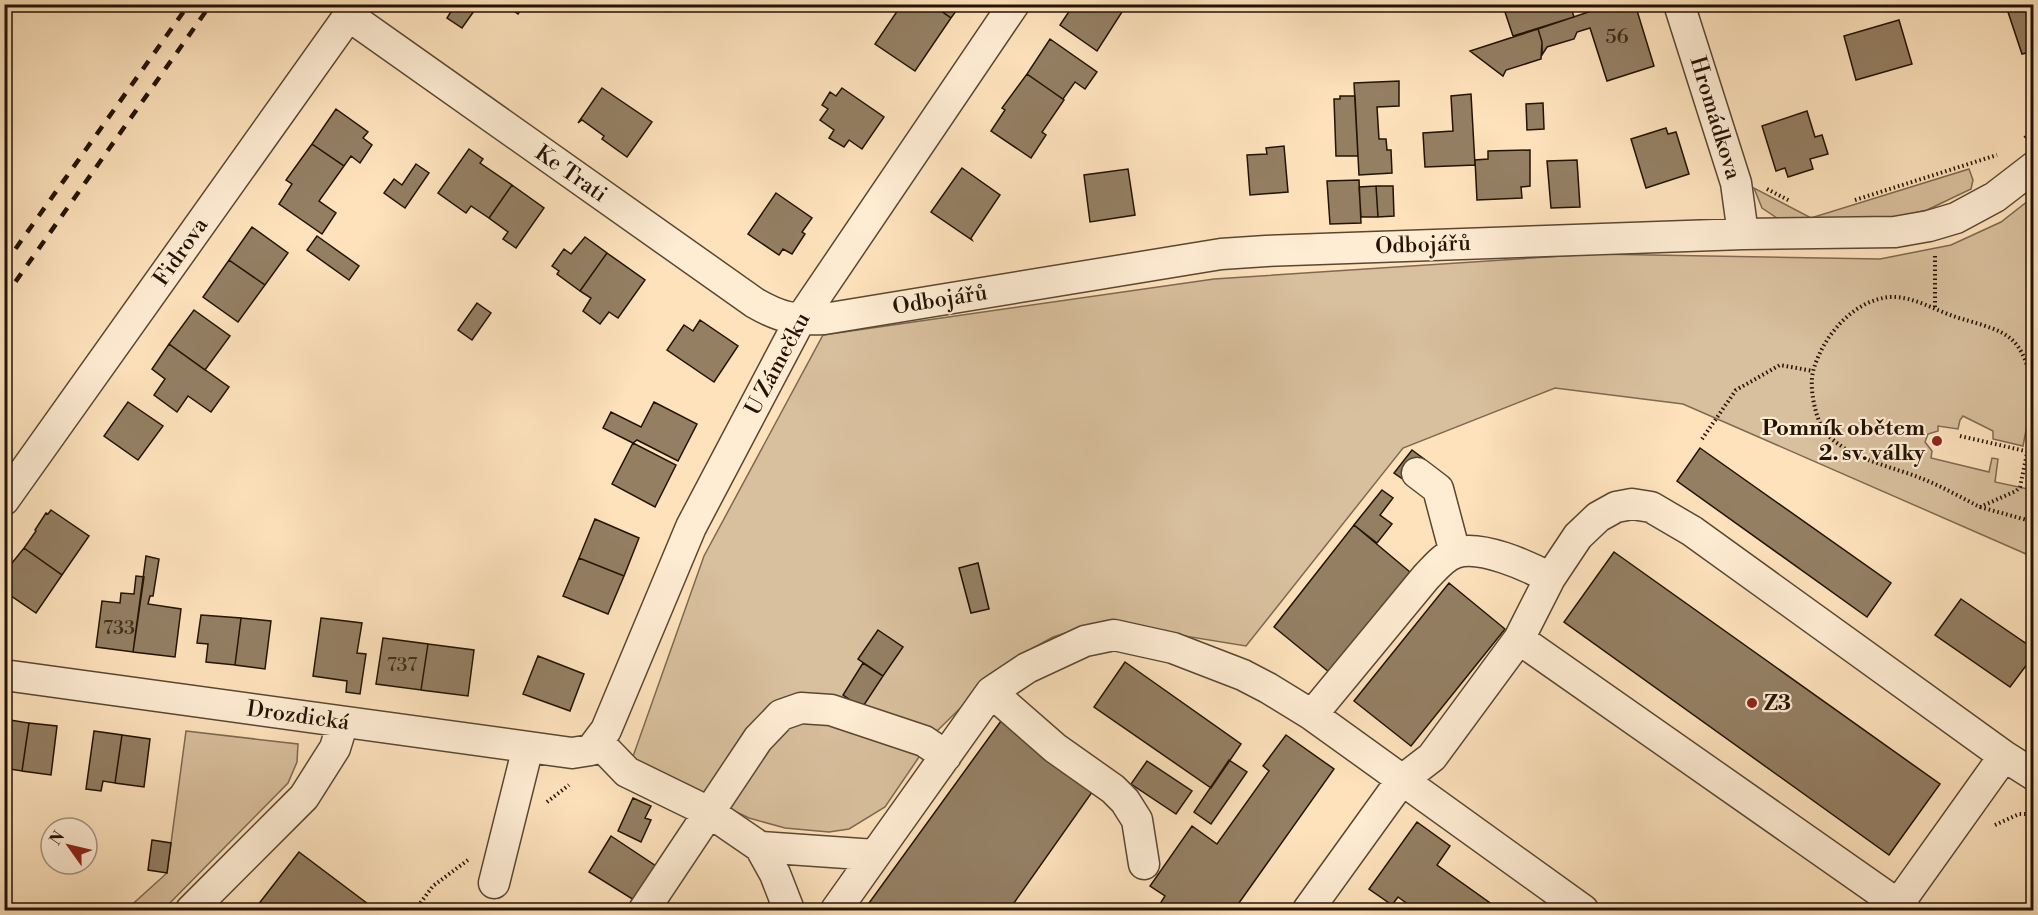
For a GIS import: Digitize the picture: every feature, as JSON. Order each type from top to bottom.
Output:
[{"type":"street","name":"U Zámečku","points":[[595,746],[606,730],[692,527],[800,320],[1014,4]]},
{"type":"street","name":"Hromádkova","points":[[1679,4],[1736,183],[1743,234]]},
{"type":"street","name":"Ke Trati","points":[[353,10],[754,303],[774,315],[800,320]]},
{"type":"street","name":"Fidrova","points":[[4,500],[353,10]]},
{"type":"street","name":"Odbojářů","points":[[800,320],[824,319],[1221,254],[1743,234],[1895,231],[1929,226],[1956,218],[1995,197],[2028,154]]},
{"type":"street","points":[[1417,473],[1438,489],[1455,553]]},
{"type":"street","points":[[1322,905],[1401,781],[1432,758],[1519,639],[1550,578],[1578,536],[1598,517],[1616,507],[1632,504],[1651,507],[1692,531],[2004,756],[2034,775]]},
{"type":"street","points":[[1312,715],[1442,560],[1455,553],[1480,552],[1528,566],[1550,578]]},
{"type":"street","points":[[837,910],[991,692],[1027,668],[1059,651],[1085,641],[1114,636],[1173,648],[1211,662],[1268,688],[1312,715],[1583,910]]},
{"type":"street","points":[[1519,639],[1899,908],[2004,756]]},
{"type":"street","name":"Drozdická","points":[[4,675],[572,753],[595,746]]},
{"type":"street","points":[[991,692],[1055,748],[1113,789],[1125,801],[1137,820],[1144,864]]},
{"type":"street","points":[[644,910],[758,739],[781,715],[801,708],[831,710],[924,741],[946,756]]},
{"type":"street","points":[[191,910],[304,796],[335,748],[343,722]]},
{"type":"street","points":[[595,746],[627,772],[709,812],[760,847],[775,874],[789,910]]},
{"type":"street","points":[[494,883],[528,747]]},
{"type":"street","points":[[760,847],[875,855]]},
{"type":"path","points":[[2028,154],[2034,127]]},
{"type":"path","points":[[1844,203],[2006,152]]},
{"type":"path","points":[[1760,185],[1791,202]]},
{"type":"path","points":[[1935,254],[1935,309]]},
{"type":"path","points":[[2034,390],[2024,358],[2014,340],[2000,330],[1908,298],[1888,297],[1856,308],[1841,322],[1824,345],[1813,371],[1812,394],[1818,421],[1831,439],[1853,453],[1925,480],[1980,507],[2034,522]]},
{"type":"path","points":[[1702,439],[1736,390],[1780,365],[1813,371]]},
{"type":"path","points":[[1980,507],[2020,488],[2034,420]]},
{"type":"path","points":[[1960,436],[2034,453]]},
{"type":"path","points":[[1240,907],[1246,910]]},
{"type":"shaded area","points":[[1969,169],[1973,180],[1971,189],[1927,210],[1887,220],[1777,218],[1762,208],[1754,188],[1811,218]]},
{"type":"shaded area","points":[[2033,197],[2034,415],[2029,415],[2023,446],[1993,439],[1993,431],[1963,416],[1958,429],[1938,426],[1938,431],[1928,434],[1925,442],[1932,451],[1931,458],[1989,472],[1992,458],[1998,459],[1995,482],[2033,490],[2033,557],[1683,404],[1555,388],[1403,448],[1246,646],[1117,625],[1091,625],[1053,637],[1015,658],[999,670],[936,732],[885,807],[849,829],[829,832],[785,828],[749,818],[631,762],[704,556],[823,335],[1214,279],[1594,254],[1880,259],[1951,245],[2001,222]]},
{"type":"shaded area","points":[[186,731],[298,744],[297,762],[288,783],[163,910],[126,910],[167,873]]},
{"type":"building","points":[[444,4],[479,4],[462,28],[447,18],[452,10]]},
{"type":"building","points":[[504,4],[525,4],[518,14]]},
{"type":"building","points":[[533,4],[546,4],[541,11]]},
{"type":"building","points":[[902,4],[931,4],[951,18],[915,71],[875,44]]},
{"type":"building","points":[[931,4],[961,4],[951,18]]},
{"type":"building","points":[[1074,4],[1111,4],[1122,12],[1097,51],[1060,25]]},
{"type":"building","points":[[1111,4],[1128,4],[1122,12]]},
{"type":"building","points":[[1495,4],[1570,4],[1574,17],[1513,36],[1504,9],[1497,11]]},
{"type":"building","points":[[1612,4],[1635,4],[1654,66],[1607,81],[1590,28],[1577,32],[1574,39],[1547,47],[1542,55],[1542,42],[1538,29]]},
{"type":"building","points":[[2034,4],[2034,51],[2022,54],[2006,6]]},
{"type":"building","points":[[1899,20],[1912,64],[1856,80],[1844,36]]},
{"type":"building","points":[[1538,29],[1542,42],[1541,59],[1506,70],[1503,76],[1470,51]]},
{"type":"building","points":[[1050,39],[1097,72],[1085,89],[1075,82],[1063,99],[1027,74]]},
{"type":"building","points":[[1027,74],[1064,100],[1042,132],[1046,135],[1031,158],[991,131],[1005,110],[1002,108]]},
{"type":"building","points":[[1399,81],[1399,106],[1377,107],[1379,139],[1386,139],[1387,150],[1391,150],[1392,173],[1359,175],[1354,83]]},
{"type":"building","points":[[602,88],[652,122],[627,157],[602,139],[604,136],[582,120],[578,123]]},
{"type":"building","points":[[842,88],[884,117],[862,149],[849,140],[844,147],[829,138],[834,130],[820,120],[828,109],[822,105],[830,92],[836,96]]},
{"type":"building","points":[[1471,94],[1475,165],[1425,167],[1423,133],[1453,131],[1451,96]]},
{"type":"building","points":[[1340,96],[1355,96],[1358,156],[1336,156],[1334,99],[1340,99]]},
{"type":"building","points":[[1543,103],[1544,129],[1527,130],[1526,104]]},
{"type":"building","points":[[336,109],[368,132],[363,138],[372,145],[360,163],[351,156],[344,166],[312,144]]},
{"type":"building","points":[[1807,111],[1815,137],[1822,135],[1828,154],[1810,159],[1813,169],[1788,177],[1785,168],[1776,171],[1762,126]]},
{"type":"building","points":[[1666,128],[1668,134],[1676,132],[1689,174],[1646,188],[1631,139]]},
{"type":"building","points":[[312,144],[344,166],[319,201],[336,213],[322,234],[279,204],[292,184],[286,180]]},
{"type":"building","points":[[1284,146],[1288,192],[1250,195],[1247,155],[1267,154],[1266,148]]},
{"type":"building","points":[[469,149],[483,159],[480,163],[512,185],[489,218],[471,206],[466,213],[438,193]]},
{"type":"building","points":[[1530,150],[1530,186],[1521,187],[1522,198],[1477,200],[1475,160],[1488,159],[1488,151]]},
{"type":"building","points":[[1577,160],[1580,207],[1551,208],[1547,161]]},
{"type":"building","points":[[416,164],[429,173],[405,208],[384,193],[394,179],[402,185]]},
{"type":"building","points":[[962,168],[1000,195],[971,238],[972,240],[931,212]]},
{"type":"building","points":[[1128,169],[1135,215],[1090,222],[1084,175]]},
{"type":"building","points":[[1359,180],[1361,223],[1330,224],[1327,181]]},
{"type":"building","points":[[512,185],[544,208],[516,248],[503,239],[508,232],[489,218]]},
{"type":"building","points":[[1376,186],[1393,186],[1394,216],[1378,217]]},
{"type":"building","points":[[1376,186],[1378,217],[1361,217],[1359,187]]},
{"type":"building","points":[[776,193],[812,218],[802,232],[805,234],[792,254],[783,249],[779,255],[748,234]]},
{"type":"building","points":[[252,227],[288,253],[265,285],[229,260]]},
{"type":"building","points":[[317,236],[359,266],[349,280],[307,250]]},
{"type":"building","points":[[585,237],[607,253],[580,291],[557,274],[559,271],[552,266],[564,249],[571,254]]},
{"type":"building","points":[[607,253],[645,280],[618,318],[609,312],[600,324],[583,311],[591,298],[580,291]]},
{"type":"building","points":[[229,260],[265,285],[238,322],[203,297]]},
{"type":"building","points":[[477,303],[491,313],[472,340],[458,330]]},
{"type":"building","points":[[194,310],[230,336],[205,370],[169,344]]},
{"type":"building","points":[[700,320],[738,346],[714,382],[667,350],[684,325],[693,331]]},
{"type":"building","points":[[169,344],[229,387],[211,412],[188,396],[177,412],[154,395],[165,379],[152,369]]},
{"type":"building","points":[[128,402],[163,426],[138,460],[104,436]]},
{"type":"building","points":[[654,402],[697,424],[678,461],[637,440],[633,443],[603,428],[611,412],[641,427]]},
{"type":"building","points":[[633,443],[676,465],[655,507],[612,484]]},
{"type":"building","points":[[1700,448],[1891,583],[1867,617],[1677,481]]},
{"type":"building","points":[[1412,450],[1424,459],[1407,482],[1394,473]]},
{"type":"building","points":[[1382,490],[1393,498],[1380,515],[1392,524],[1377,543],[1354,525]]},
{"type":"building","points":[[51,510],[89,536],[62,575],[24,548],[46,513],[48,514]]},
{"type":"building","points":[[595,519],[639,538],[624,576],[579,558]]},
{"type":"building","points":[[1354,525],[1410,572],[1329,672],[1274,627]]},
{"type":"building","points":[[24,548],[62,575],[36,613],[4,591],[4,573]]},
{"type":"building","name":"Z3","points":[[1614,552],[1940,784],[1889,855],[1564,622]]},
{"type":"building","points":[[146,556],[159,559],[153,596],[150,596],[148,604],[181,609],[175,657],[133,652]]},
{"type":"building","points":[[579,558],[624,576],[608,614],[563,596]]},
{"type":"building","points":[[978,563],[989,609],[971,613],[959,568]]},
{"type":"building","points":[[136,576],[144,577],[133,652],[96,647],[102,601],[120,603],[121,593],[134,594]]},
{"type":"building","points":[[1449,583],[1505,629],[1411,746],[1354,701]]},
{"type":"building","points":[[1961,599],[2034,649],[2034,655],[2010,687],[1935,635]]},
{"type":"building","points":[[201,615],[241,618],[235,665],[206,662],[208,644],[197,643]]},
{"type":"building","points":[[241,618],[271,621],[265,669],[235,665]]},
{"type":"building","points":[[321,618],[362,623],[357,653],[366,654],[360,694],[346,692],[347,681],[313,676]]},
{"type":"building","points":[[878,630],[903,647],[883,676],[858,659]]},
{"type":"building","points":[[383,638],[428,644],[421,690],[376,684]]},
{"type":"building","points":[[428,644],[474,650],[468,696],[421,690]]},
{"type":"building","points":[[538,656],[584,674],[570,711],[523,694]]},
{"type":"building","points":[[1125,662],[1241,744],[1211,788],[1094,707]]},
{"type":"building","points":[[863,663],[883,676],[862,708],[843,695]]},
{"type":"building","points":[[4,719],[29,723],[22,771],[4,768]]},
{"type":"building","points":[[1001,721],[1095,788],[1009,910],[864,910]]},
{"type":"building","points":[[29,723],[57,726],[51,775],[22,771]]},
{"type":"building","points":[[94,731],[122,735],[115,783],[103,781],[101,791],[86,789]]},
{"type":"building","points":[[122,735],[150,739],[144,787],[115,783]]},
{"type":"building","points":[[1286,735],[1334,769],[1234,910],[1163,910],[1158,907],[1165,896],[1150,886],[1192,826],[1217,844],[1269,771],[1263,766]]},
{"type":"building","points":[[1229,760],[1247,772],[1211,824],[1194,812]]},
{"type":"building","points":[[1147,761],[1192,791],[1176,814],[1131,784]]},
{"type":"building","points":[[633,798],[651,806],[645,818],[651,820],[641,842],[618,831]]},
{"type":"building","points":[[1417,822],[1450,846],[1437,865],[1500,910],[1416,910],[1398,897],[1392,905],[1369,889]]},
{"type":"building","points":[[611,836],[656,866],[634,900],[589,872]]},
{"type":"building","points":[[152,840],[171,843],[167,873],[148,870]]},
{"type":"building","points":[[299,852],[376,910],[254,910]]},
{"type":"railway","points":[[4,265],[189,4]]},
{"type":"railway","points":[[4,298],[211,4]]},
{"type":"place","name":"Pomník obětem 2. sv. války","points":[[1937,441]]},
{"type":"place","name":"Z3","points":[[1752,703]]}]
